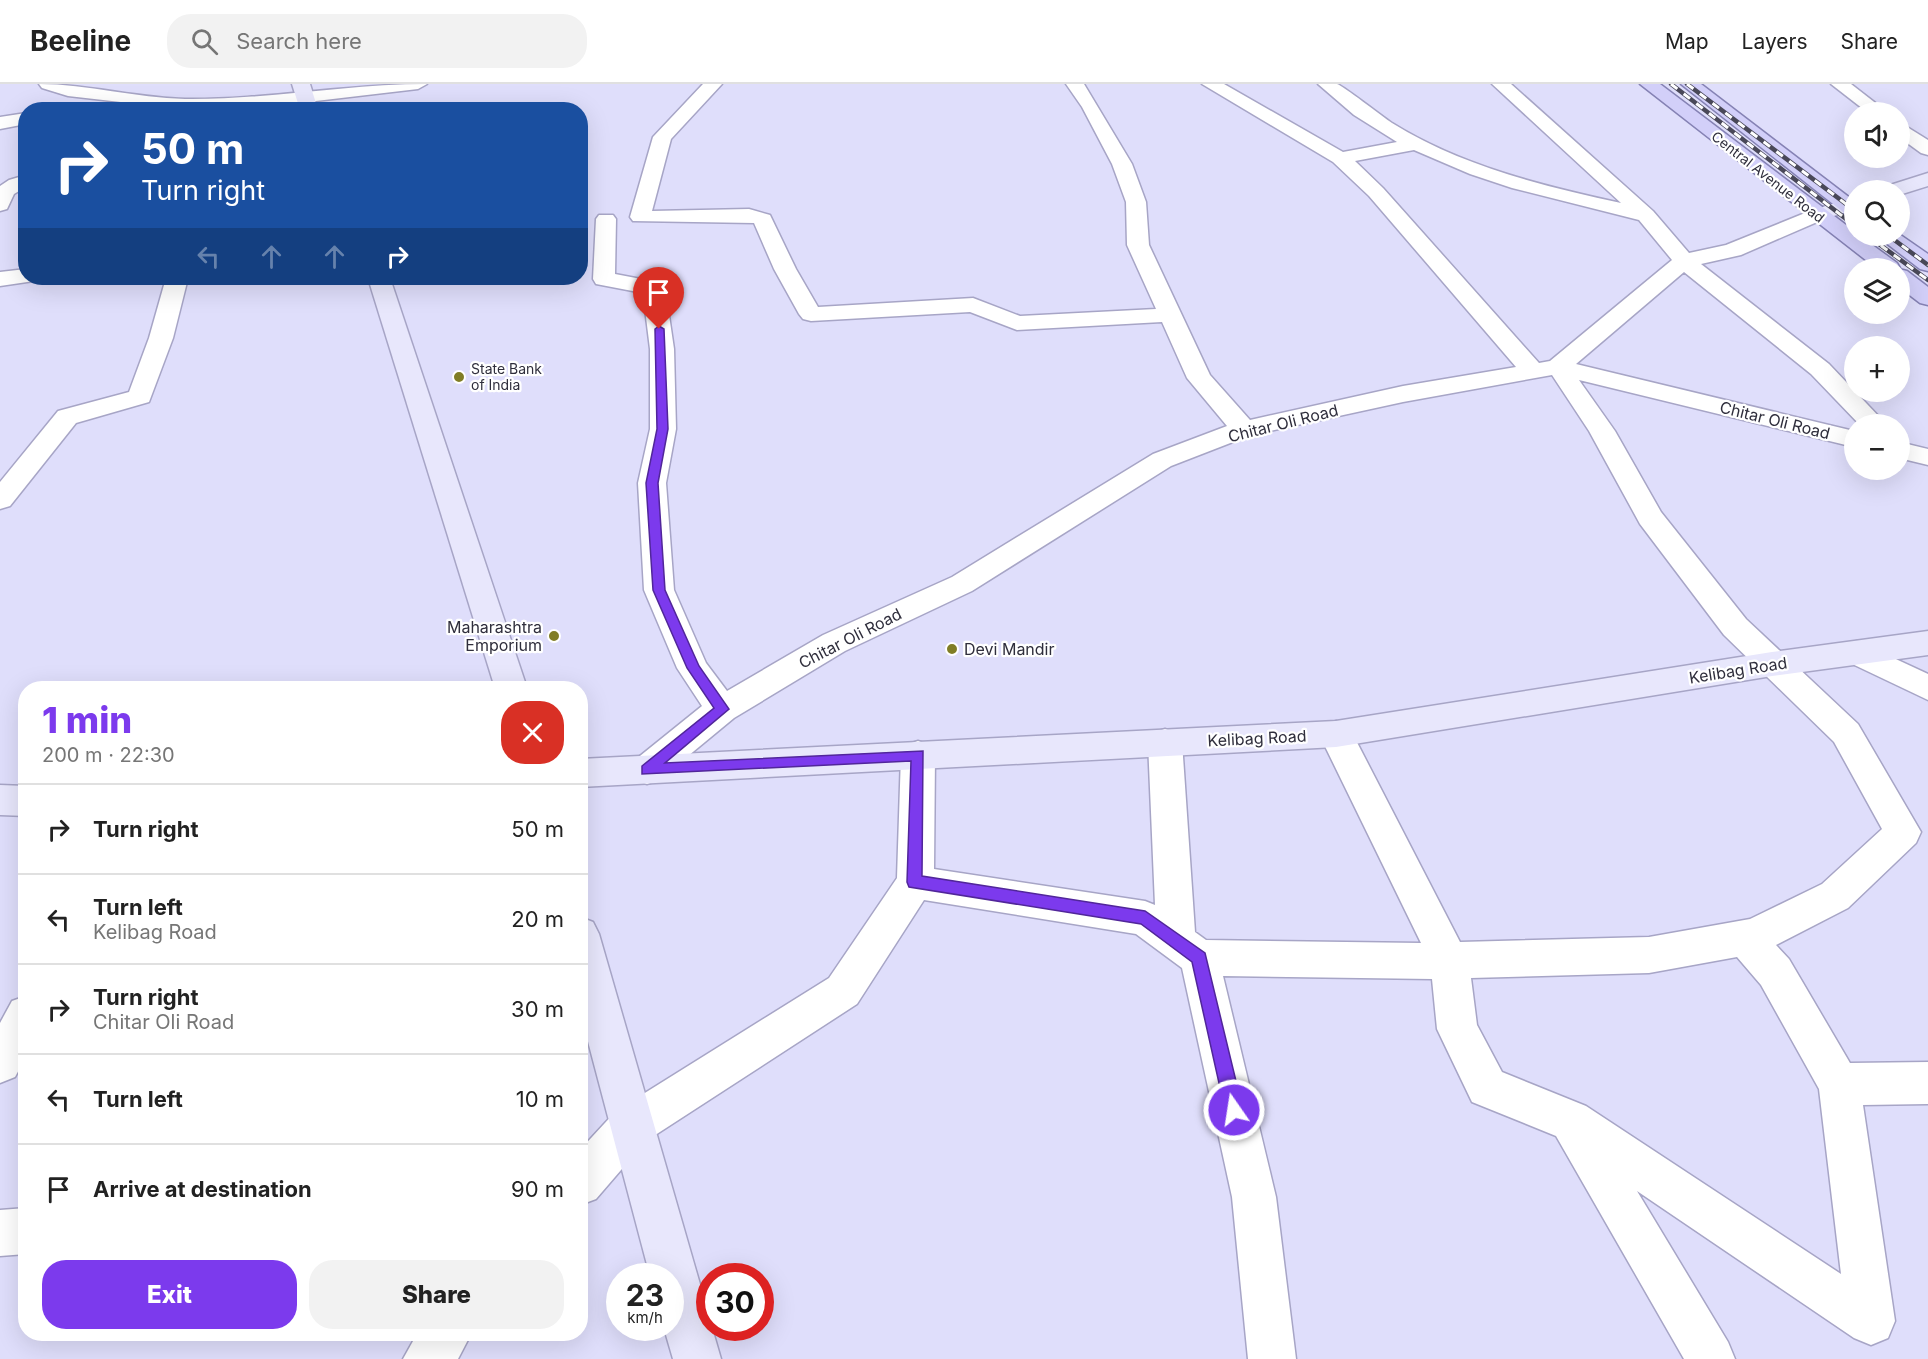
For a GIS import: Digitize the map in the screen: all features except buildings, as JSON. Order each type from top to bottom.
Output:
[{"type":"main road","name":"Central Avenue Road","points":[[1649,84],[1875,258]]},
{"type":"main road","points":[[1690,84],[1844,201]]},
{"type":"main road","points":[[1902,246],[1928,264]]},
{"type":"main road","points":[[1910,284],[1928,298]]},
{"type":"street","points":[[48,84],[68,91],[170,102]]},
{"type":"street","points":[[257,102],[304,92],[418,84]]},
{"type":"street","points":[[640,217],[662,137],[713,84]]},
{"type":"street","points":[[1075,84],[1091,107],[1122,164],[1136,202],[1138,245],[1168,315],[1199,378],[1244,429]]},
{"type":"street","points":[[915,882],[1145,918],[1188,950],[1449,960],[1649,955],[1755,936],[1835,896],[1903,832],[1846,733],[1735,627],[1650,517],[1602,430],[1546,369],[1376,192],[1340,158],[1211,84]]},
{"type":"street","points":[[1327,84],[1349,105],[1414,144],[1522,184],[1647,216]]},
{"type":"street","points":[[1501,84],[1647,216],[1684,261],[1820,369],[1864,414]]},
{"type":"street","points":[[1840,84],[1864,102]]},
{"type":"street","points":[[92,102],[111,97]]},
{"type":"street","points":[[0,123],[18,120]]},
{"type":"street","points":[[1910,136],[1928,149]]},
{"type":"street","points":[[1340,158],[1414,144]]},
{"type":"street","points":[[1910,185],[1928,179]]},
{"type":"street","points":[[0,205],[3,193],[18,182]]},
{"type":"street","points":[[1546,369],[1684,261],[1733,250],[1817,215],[1844,209]]},
{"type":"street","points":[[722,709],[693,668],[659,590],[652,483],[663,429],[662,349],[654,288],[604,279],[598,220],[749,215],[763,219],[808,312],[815,316],[965,305],[981,307],[1017,322],[1168,315]]},
{"type":"street","points":[[0,279],[18,277]]},
{"type":"street","points":[[0,500],[67,417],[140,397],[161,338],[175,285]]},
{"type":"street","points":[[381,285],[509,681]]},
{"type":"street","name":"Chitar Oli Road","points":[[647,770],[722,709],[834,643],[962,584],[1162,460],[1244,429],[1403,394],[1546,369],[1844,437]]},
{"type":"street","points":[[1910,452],[1928,456]]},
{"type":"street","name":"Kelibag Road","points":[[588,773],[1336,734],[1772,664],[1928,643]]},
{"type":"street","points":[[1857,653],[1928,688]]},
{"type":"street","points":[[1336,734],[1449,960],[1457,1029],[1487,1087],[1571,1121],[1871,1321],[1839,1084],[1776,972],[1745,938]]},
{"type":"street","points":[[1165,742],[1188,950],[1254,1197],[1272,1359]]},
{"type":"street","points":[[588,1174],[631,1126],[843,991],[915,882],[918,755]]},
{"type":"street","points":[[0,800],[18,801]]},
{"type":"street","points":[[588,964],[631,1126],[698,1359]]},
{"type":"street","points":[[0,1063],[18,1030]]},
{"type":"street","points":[[1839,1084],[1928,1083]]},
{"type":"street","points":[[1571,1121],[1711,1359]]},
{"type":"street","points":[[0,1233],[18,1232]]},
{"type":"railway","points":[[1671,84],[1844,217]]},
{"type":"railway","points":[[1687,84],[1844,202]]},
{"type":"railway","points":[[1882,246],[1928,280]]},
{"type":"railway","points":[[1902,246],[1928,265]]},
{"type":"place","name":"State Bank of India","points":[[459,377]]},
{"type":"place","name":"Maharashtra Emporium","points":[[554,636]]},
{"type":"place","name":"Devi Mandir","points":[[952,649]]},
{"type":"route","points":[[659,329],[662,349],[663,429],[652,483],[659,590],[693,668],[722,709],[647,770],[918,755],[915,882],[1145,918],[1199,958],[1234,1110]]}]
